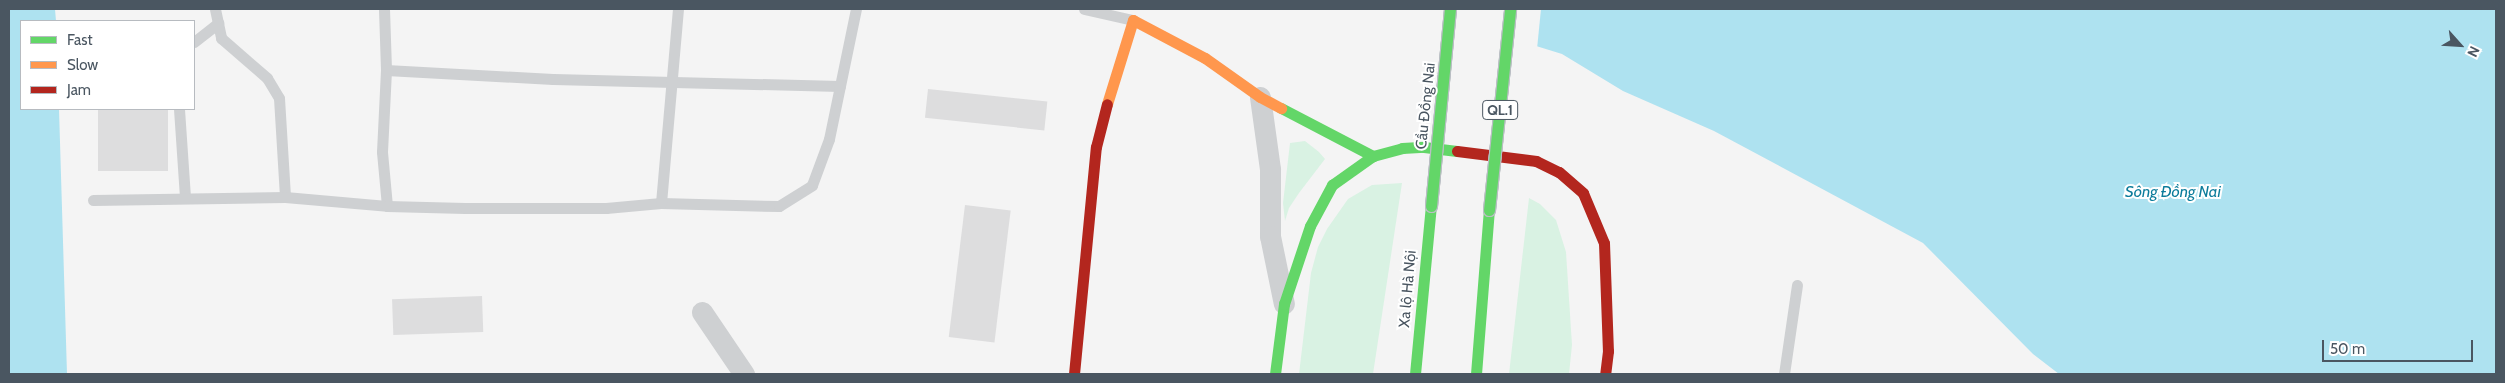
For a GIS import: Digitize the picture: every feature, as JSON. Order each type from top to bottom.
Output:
[{"type":"main road","name":"Cầu Đồng Nai","points":[[1431,206],[1450,9]]},
{"type":"main road","name":"QL.1","points":[[1476,374],[1489,210],[1510,9]]},
{"type":"main road","points":[[1074,374],[1096,147],[1107,103],[1133,20],[1205,58],[1260,96],[1373,156]]},
{"type":"main road","points":[[1275,374],[1284,304],[1310,226],[1332,185],[1373,156],[1402,148],[1424,147],[1536,161],[1559,172],[1583,193],[1604,243],[1608,351],[1605,374]]},
{"type":"main road","name":"Xa lộ Hà Nội","points":[[1415,374],[1431,206]]},
{"type":"street","points":[[1260,96],[1270,169],[1270,236],[1284,304]]},
{"type":"street","points":[[702,312],[744,374]]},
{"type":"lane","points":[[215,9],[221,38],[267,78],[279,98],[285,197]]},
{"type":"lane","points":[[384,9],[386,70],[382,152],[387,206]]},
{"type":"lane","points":[[661,203],[678,9]]},
{"type":"lane","points":[[93,200],[285,197],[387,206],[606,208],[661,203],[778,206],[812,185],[829,139],[856,9]]},
{"type":"lane","points":[[1084,9],[1133,20]]},
{"type":"lane","points":[[195,41],[218,23]]},
{"type":"lane","points":[[386,70],[553,79],[840,86]]},
{"type":"lane","points":[[179,110],[186,198]]},
{"type":"lane","points":[[1784,374],[1797,286]]},
{"type":"green space","points":[[1305,141],[1325,159],[1289,208],[1285,221],[1283,203],[1290,143]]},
{"type":"green space","points":[[1402,183],[1373,374],[1299,374],[1311,273],[1318,247],[1327,229],[1348,199],[1372,185]]},
{"type":"green space","points":[[1529,198],[1540,204],[1556,220],[1566,252],[1572,345],[1569,374],[1509,374]]},
{"type":"water","points":[[9,9],[55,9],[56,20],[20,20],[20,110],[59,110],[67,374],[9,374]]},
{"type":"water","name":"Sông Đồng Nai","points":[[1426,9],[2496,9],[2496,374],[2059,374],[2033,354],[1923,243],[1714,131],[1623,91],[1562,54],[1437,15]]},
{"type":"pier","points":[[1423,9],[1541,9],[1537,49],[1437,18]]},
{"type":"building","points":[[928,89],[1047,102],[1044,130],[925,118]]},
{"type":"building","points":[[98,110],[168,110],[168,171],[98,171]]},
{"type":"building","points":[[965,205],[1011,211],[994,343],[949,337]]},
{"type":"building","points":[[482,296],[483,332],[393,335],[392,299]]},
{"type":"traffic: fast","points":[[1431,206],[1450,9]]},
{"type":"traffic: fast","points":[[1489,210],[1510,9]]},
{"type":"traffic: fast","points":[[1281,108],[1373,156]]},
{"type":"traffic: fast","points":[[1275,374],[1284,304],[1310,226],[1332,185],[1373,156],[1402,148],[1424,147],[1457,151]]},
{"type":"traffic: fast","points":[[1415,374],[1431,206]]},
{"type":"traffic: fast","points":[[1476,374],[1489,210]]},
{"type":"traffic: slow","points":[[1107,104],[1133,20],[1205,58],[1260,97],[1281,108]]},
{"type":"traffic: jam","points":[[1074,374],[1096,147],[1107,104]]},
{"type":"traffic: jam","points":[[1457,151],[1536,161],[1559,172],[1583,193],[1604,243],[1608,351],[1605,374]]}]
